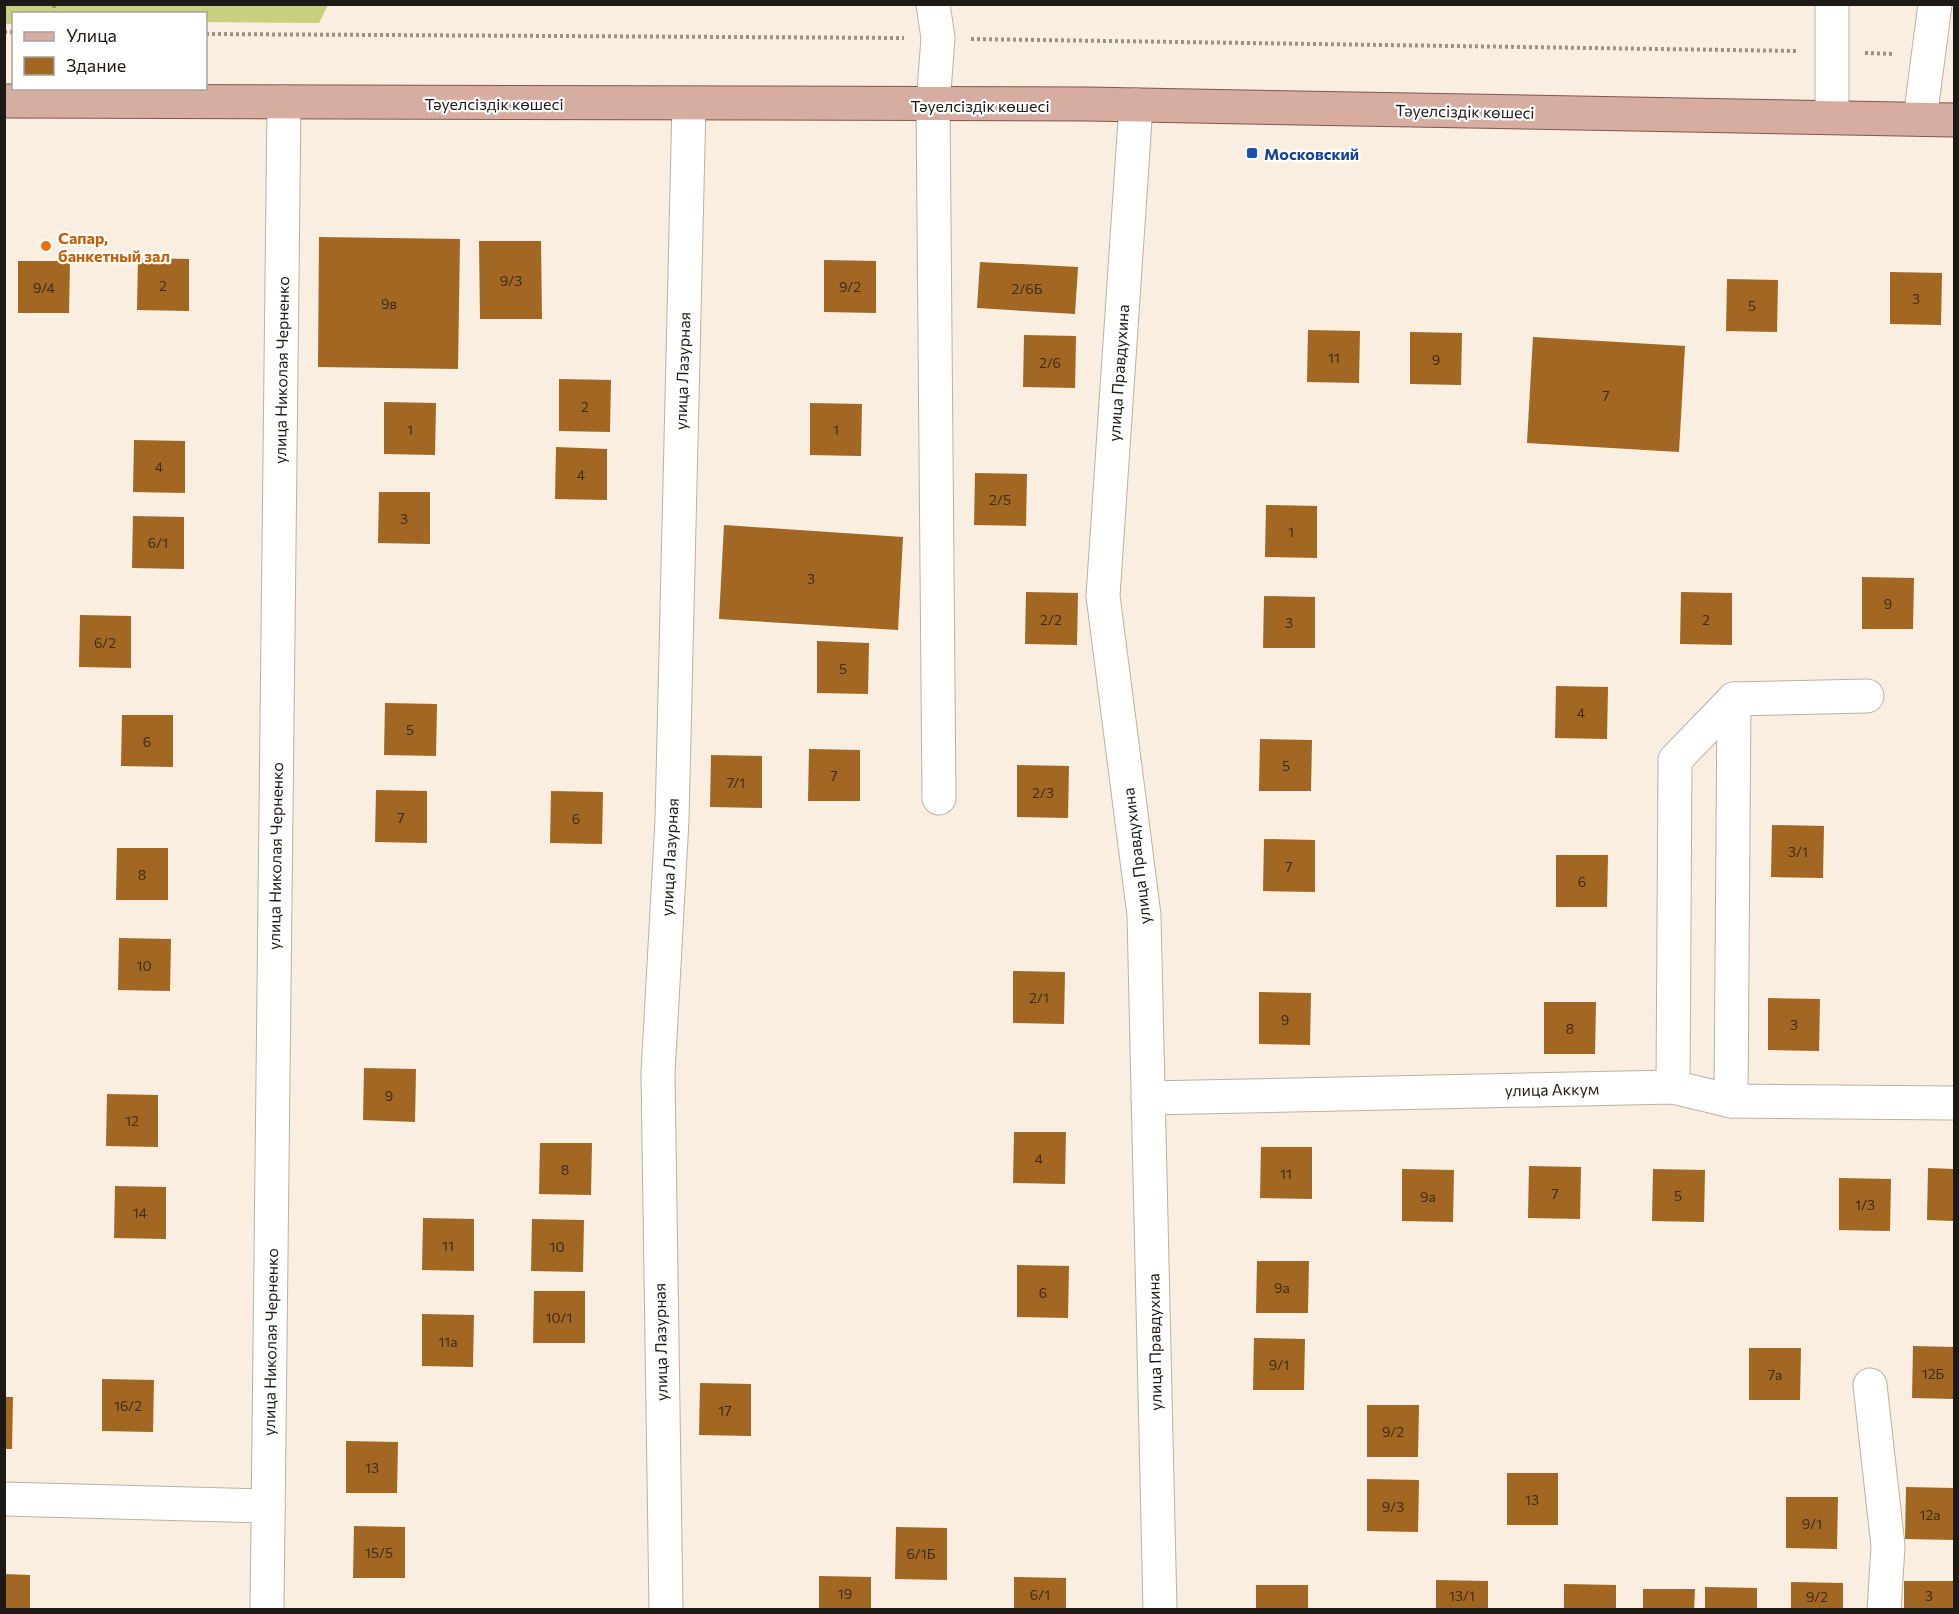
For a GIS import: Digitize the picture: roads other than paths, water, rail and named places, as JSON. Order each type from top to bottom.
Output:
[{"type":"main road","name":"Тәуелсіздік көшесі","points":[[4,101],[1136,105],[1954,120]]},
{"type":"street","points":[[933,4],[938,38],[933,104],[939,798]]},
{"type":"street","points":[[1832,4],[1832,117]]},
{"type":"street","points":[[1920,119],[1935,4]]},
{"type":"street","name":"улица Николая Черненко","points":[[267,1610],[284,102]]},
{"type":"street","name":"улица Лазурная","points":[[666,1610],[658,1073],[672,820],[689,104]]},
{"type":"street","name":"улица Правдухина","points":[[1136,105],[1103,596],[1144,915],[1160,1610]]},
{"type":"street","points":[[1672,1087],[1675,760],[1734,699],[1867,696]]},
{"type":"street","points":[[1731,1101],[1734,699]]},
{"type":"street","name":"улица Аккум","points":[[1148,1098],[1672,1087],[1731,1101],[1954,1103]]},
{"type":"street","points":[[1870,1385],[1888,1546],[1884,1610]]},
{"type":"street","points":[[4,1499],[268,1506]]},
{"type":"place","name":"Московский","points":[[1252,153]]},
{"type":"place","name":"Сапар, банкетный зал","points":[[46,246]]}]
